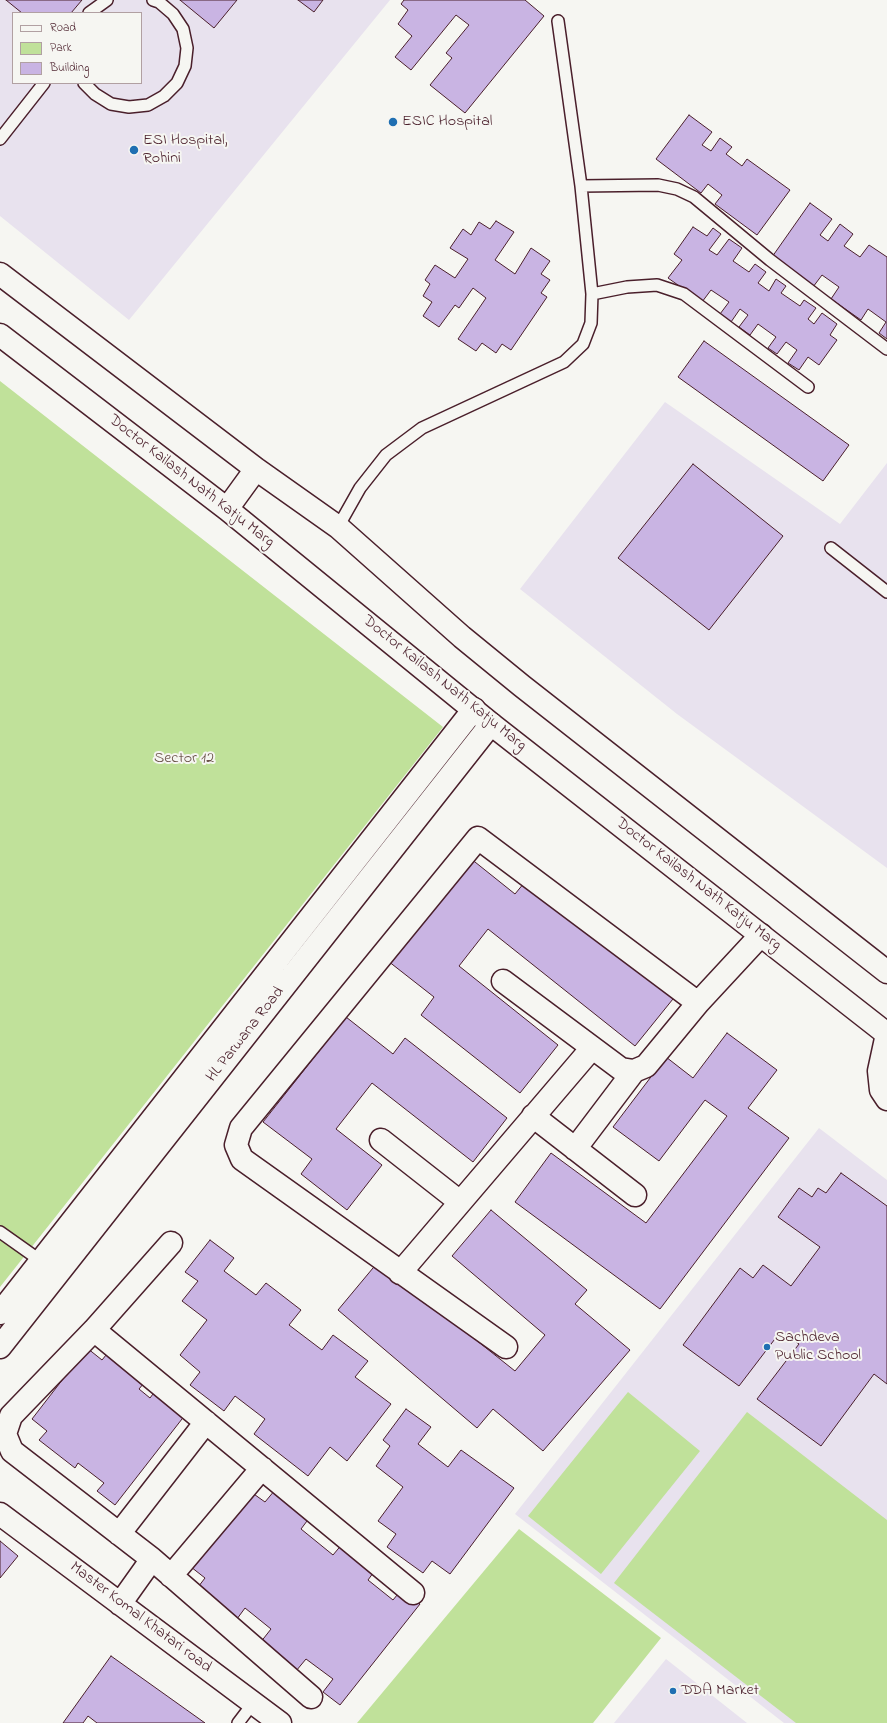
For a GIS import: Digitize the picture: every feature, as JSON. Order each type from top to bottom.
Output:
[{"type":"street","points":[[0,274],[256,469],[338,527],[462,637],[522,686],[887,972]]},
{"type":"street","name":"Doctor Kailash Nath Katju Marg","points":[[0,335],[228,509],[491,724],[887,1034]]},
{"type":"street","points":[[228,509],[256,469]]},
{"type":"street","points":[[0,1313],[474,709]]},
{"type":"street","name":"HL Parwana Road","points":[[0,1347],[491,724]]},
{"type":"street","points":[[506,1347],[400,1273],[242,1159],[236,1145],[241,1128],[478,838],[698,1003]]},
{"type":"street","points":[[575,1149],[634,1071],[646,1066],[698,1003],[761,935]]},
{"type":"street","points":[[503,981],[621,1069],[634,1071]]},
{"type":"street","points":[[887,1034],[879,1071],[881,1090],[887,1099]]},
{"type":"street","points":[[400,1273],[592,1048]]},
{"type":"street","points":[[534,1116],[634,1195]]},
{"type":"street","points":[[381,1140],[460,1202]]},
{"type":"street","points":[[171,1242],[94,1330],[11,1416],[5,1434],[12,1451],[152,1559],[311,1697]]},
{"type":"street","points":[[94,1330],[413,1593]]},
{"type":"street","points":[[119,1534],[206,1422]]},
{"type":"street","points":[[171,1576],[262,1468]]},
{"type":"street","name":"Master Komal Khatari road","points":[[0,1514],[254,1702],[280,1723]]},
{"type":"street","points":[[120,1604],[152,1559]]},
{"type":"lane","points":[[90,12],[107,0]]},
{"type":"lane","points":[[85,84],[94,94],[111,104],[129,107],[148,105],[164,96],[177,83],[185,66],[187,48],[183,29],[173,14],[159,2],[153,0]]},
{"type":"lane","points":[[338,527],[360,488],[386,454],[422,428],[564,362],[583,344],[591,323],[592,294],[580,186],[558,21]]},
{"type":"lane","points":[[0,138],[43,84]]},
{"type":"lane","points":[[580,186],[658,185],[678,189],[694,197],[770,260],[887,349]]},
{"type":"lane","points":[[592,294],[627,287],[657,285],[684,294],[808,387]]},
{"type":"lane","points":[[831,548],[887,592]]},
{"type":"lane","points":[[0,1232],[41,1261]]},
{"type":"lane","points":[[238,1723],[254,1702]]},
{"type":"shaded area","name":"ESI Hospital, Rohini","points":[[0,0],[390,0],[129,320],[0,216]]},
{"type":"shaded area","points":[[665,402],[840,524],[887,463],[887,868],[677,714],[520,589]]},
{"type":"shaded area","name":"Sachdeva Public School","points":[[819,1128],[887,1180],[887,1723],[784,1723],[515,1514]]},
{"type":"shaded area","name":"DDA Market","points":[[666,1659],[747,1723],[614,1723]]},
{"type":"green space","name":"Sector 12","points":[[0,381],[443,727],[0,1287]]},
{"type":"green space","points":[[628,1392],[700,1451],[601,1574],[528,1516]]},
{"type":"green space","points":[[747,1412],[887,1520],[887,1723],[796,1723],[614,1583]]},
{"type":"green space","points":[[519,1529],[661,1638],[593,1723],[357,1723]]},
{"type":"building","points":[[6,0],[82,0],[72,12],[21,12]]},
{"type":"building","points":[[180,0],[237,0],[214,28]]},
{"type":"building","points":[[298,0],[323,0],[314,12]]},
{"type":"building","points":[[404,0],[525,0],[544,16],[465,113],[430,85],[452,58],[446,53],[469,25],[456,15],[411,70],[395,57],[412,36],[398,24],[408,10],[401,4]]},
{"type":"building","points":[[689,115],[712,132],[702,145],[711,151],[720,138],[732,147],[726,154],[742,166],[747,159],[790,190],[757,235],[715,204],[722,195],[708,184],[701,193],[656,159]]},
{"type":"building","points":[[810,203],[832,219],[820,235],[828,241],[840,224],[853,234],[844,246],[860,257],[869,245],[887,257],[887,339],[879,333],[886,322],[868,309],[861,320],[831,299],[839,287],[822,275],[813,287],[772,257]]},
{"type":"building","points":[[496,221],[514,232],[495,260],[515,274],[531,248],[550,261],[541,274],[550,280],[541,293],[547,297],[511,350],[502,344],[496,353],[482,343],[476,351],[458,339],[486,298],[473,288],[459,308],[455,305],[439,327],[423,316],[432,302],[423,296],[430,284],[425,280],[435,265],[455,278],[468,259],[450,248],[463,229],[471,235],[479,222],[490,229]]},
{"type":"building","points":[[693,227],[707,236],[713,228],[721,234],[709,250],[717,255],[729,239],[742,248],[733,261],[749,272],[755,264],[766,272],[758,283],[769,291],[776,279],[786,286],[781,293],[800,306],[804,300],[816,308],[808,319],[814,324],[822,313],[837,324],[830,335],[837,340],[819,365],[808,357],[799,370],[788,363],[797,350],[786,342],[777,354],[768,348],[776,337],[758,324],[750,335],[739,327],[748,315],[740,309],[731,322],[720,314],[729,302],[711,290],[702,302],[668,278],[682,260],[674,254]]},
{"type":"building","points":[[704,341],[849,445],[823,481],[678,377]]},
{"type":"building","points":[[693,464],[783,536],[709,630],[618,558]]},
{"type":"building","points":[[470,858],[515,894],[529,877],[677,994],[635,1046],[488,929],[459,966],[558,1045],[520,1093],[421,1015],[434,997],[388,961]]},
{"type":"building","points":[[346,1017],[393,1054],[405,1038],[507,1118],[473,1162],[372,1083],[336,1129],[382,1165],[347,1210],[301,1174],[312,1159],[263,1122]]},
{"type":"building","points":[[727,1033],[777,1070],[748,1108],[789,1138],[660,1309],[515,1202],[551,1153],[646,1223],[727,1116],[705,1100],[659,1161],[613,1127],[666,1057],[693,1078]]},
{"type":"building","points":[[841,1173],[887,1206],[887,1384],[874,1374],[821,1446],[757,1399],[799,1344],[781,1331],[739,1386],[683,1345],[740,1268],[753,1278],[763,1265],[791,1286],[820,1247],[778,1217],[799,1188],[812,1197],[818,1188],[826,1193]]},
{"type":"building","points":[[491,1210],[587,1290],[575,1304],[630,1350],[543,1451],[493,1409],[477,1428],[338,1310],[378,1262],[515,1371],[545,1335],[452,1256]]},
{"type":"building","points":[[210,1240],[234,1258],[224,1271],[256,1295],[266,1283],[301,1310],[289,1325],[322,1350],[333,1335],[368,1361],[355,1377],[391,1404],[347,1461],[330,1447],[308,1476],[254,1434],[265,1419],[235,1396],[224,1411],[190,1385],[200,1372],[180,1355],[207,1320],[182,1301],[198,1281],[185,1272]]},
{"type":"building","points":[[87,1348],[102,1360],[111,1349],[148,1378],[139,1389],[150,1398],[153,1394],[164,1402],[189,1410],[115,1505],[97,1491],[104,1483],[78,1463],[75,1468],[39,1440],[47,1431],[32,1419]]},
{"type":"building","points":[[406,1409],[431,1427],[418,1444],[448,1467],[461,1450],[514,1488],[450,1574],[432,1561],[423,1573],[387,1547],[396,1534],[378,1521],[403,1487],[376,1466],[390,1446],[383,1440]]},
{"type":"building","points":[[275,1490],[310,1517],[301,1529],[333,1555],[343,1543],[376,1569],[368,1580],[393,1600],[402,1589],[420,1604],[340,1705],[323,1692],[333,1679],[306,1659],[296,1671],[260,1643],[271,1629],[245,1608],[234,1623],[195,1591],[205,1578],[191,1567],[251,1492],[265,1502]]},
{"type":"building","points":[[0,1541],[18,1556],[0,1578]]},
{"type":"building","points":[[111,1656],[205,1723],[97,1723],[88,1716],[83,1723],[63,1723]]},
{"type":"place","name":"ESIC Hospital","points":[[393,122]]},
{"type":"place","name":"ESI Hospital, Rohini","points":[[134,150]]},
{"type":"place","name":"Sachdeva Public School","points":[[767,1347]]},
{"type":"place","name":"DDA Market","points":[[673,1691]]}]
